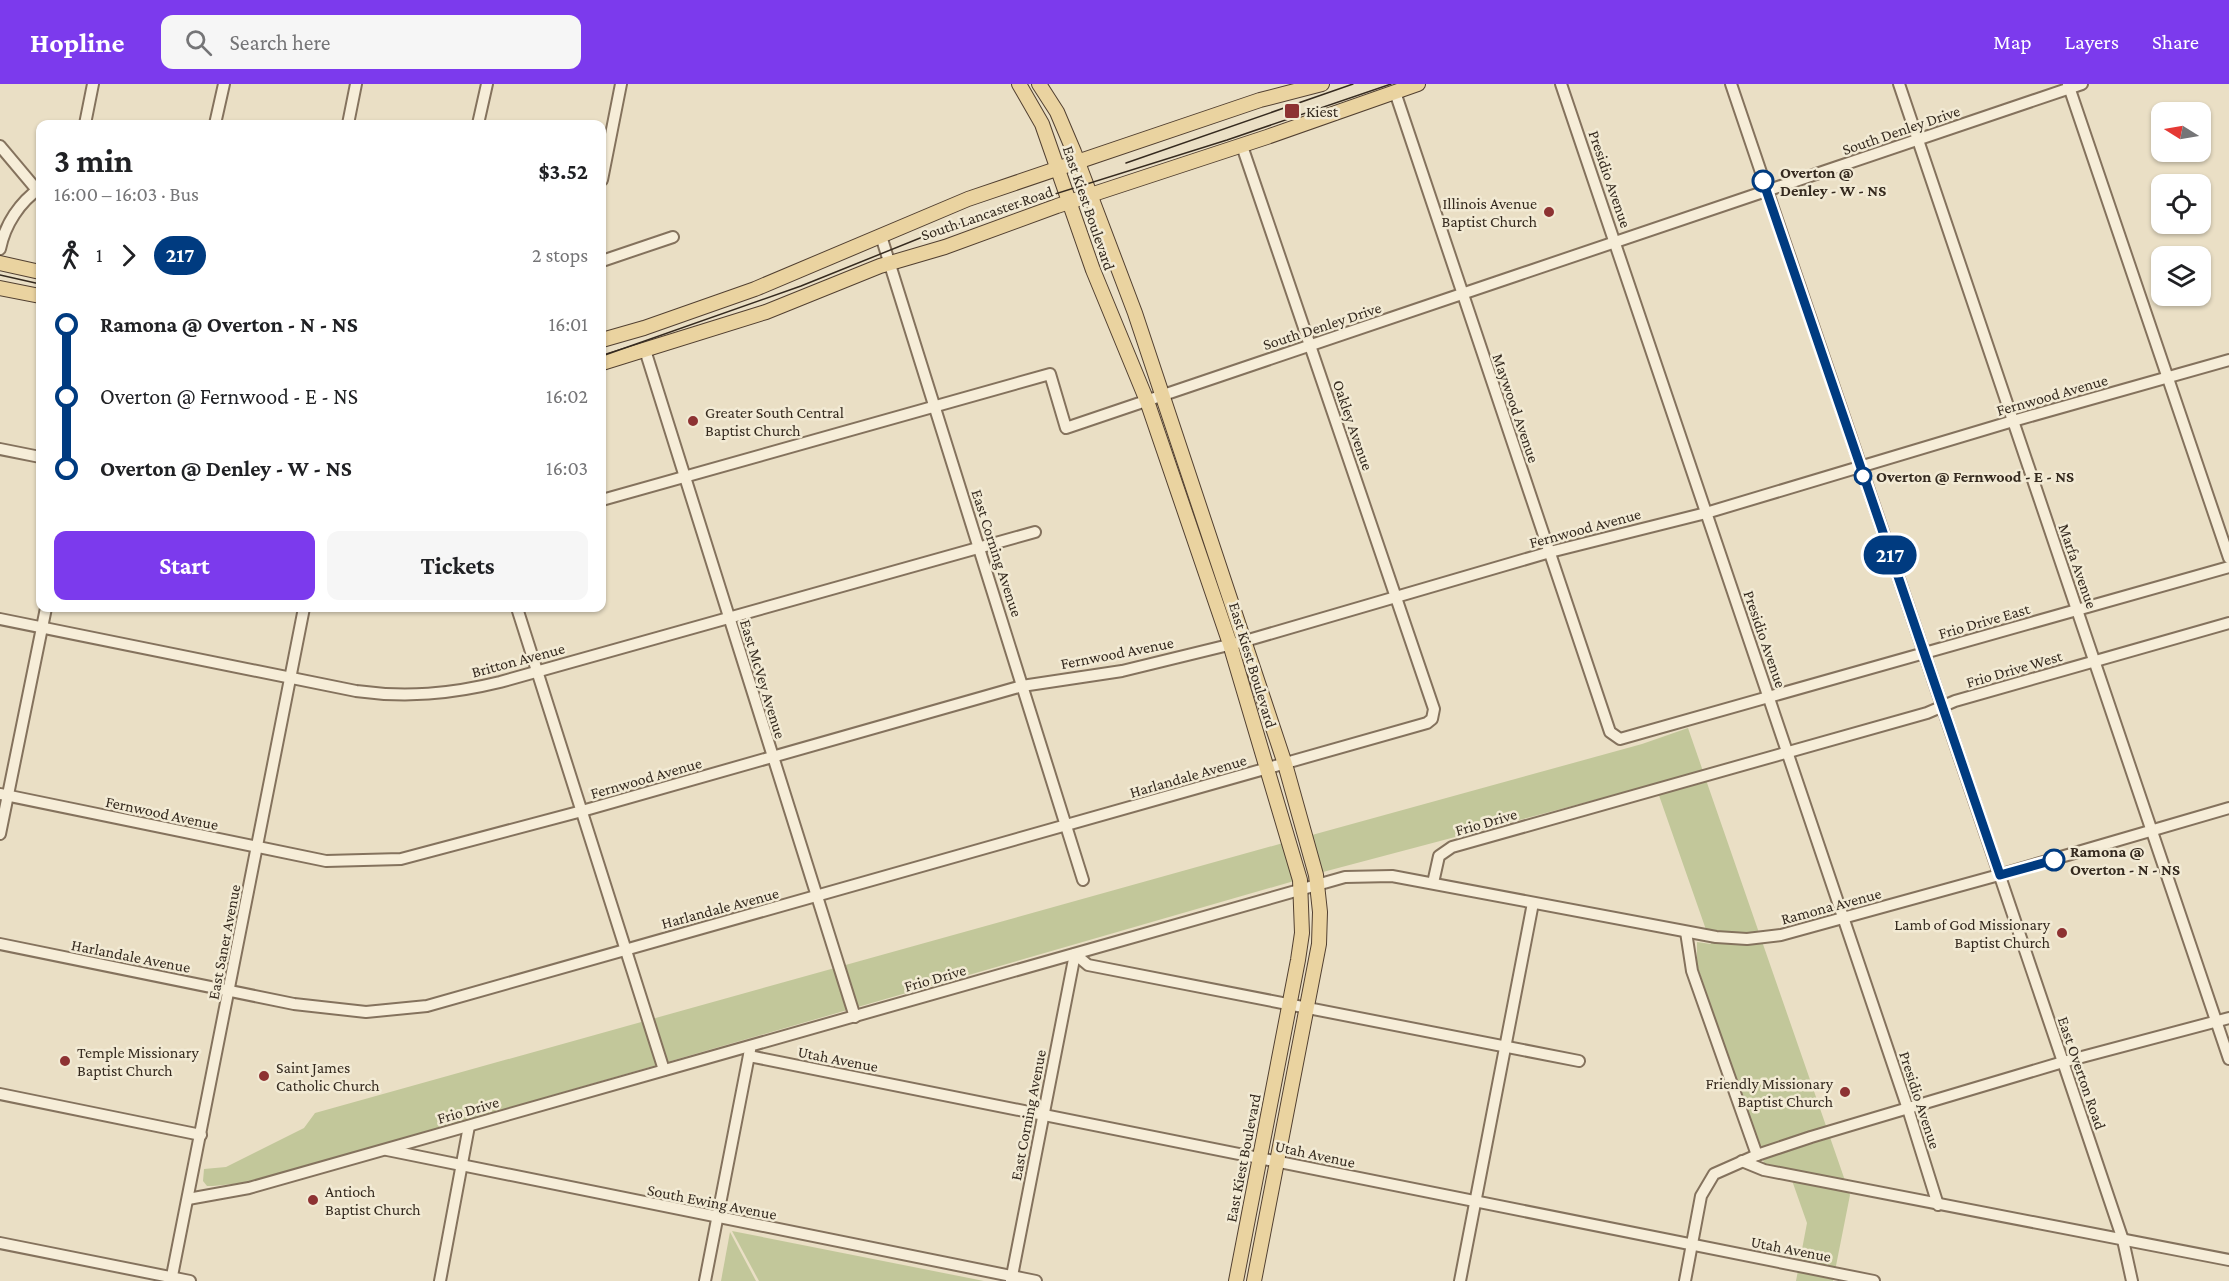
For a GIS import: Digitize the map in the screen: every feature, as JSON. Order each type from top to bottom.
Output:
[{"type":"main road","name":"East Kiest Boulevard","points":[[1020,84],[1034,107],[1098,284],[1116,322],[1147,401],[1230,644],[1268,769],[1301,890],[1302,933],[1236,1281]]},
{"type":"main road","name":"East Kiest Boulevard","points":[[1039,84],[1050,100],[1078,162],[1164,395],[1285,764],[1317,885],[1320,936],[1254,1281]]},
{"type":"main road","name":"South Lancaster Road","points":[[606,339],[644,328],[754,289],[968,199],[1260,100],[1322,84]]},
{"type":"main road","name":"South Lancaster Road","points":[[606,362],[766,312],[890,263],[945,247],[1068,202],[1242,146],[1418,84]]},
{"type":"main road","points":[[0,263],[36,271]]},
{"type":"main road","points":[[0,288],[36,295]]},
{"type":"street","points":[[86,120],[93,84]]},
{"type":"street","points":[[216,120],[224,84]]},
{"type":"street","points":[[349,120],[356,84]]},
{"type":"street","points":[[479,120],[487,84]]},
{"type":"street","points":[[606,160],[621,84]]},
{"type":"street","name":"Presidio Avenue","points":[[1561,84],[1908,1109],[1938,1205]]},
{"type":"street","name":"East Overton Road","points":[[1731,84],[2063,1062],[2122,1240],[2132,1281]]},
{"type":"street","name":"Marfa Avenue","points":[[1899,84],[2229,1059]]},
{"type":"street","name":"South Denley Drive","points":[[606,500],[1050,374],[1066,428],[1766,192],[2069,86],[2082,84]]},
{"type":"street","points":[[2069,86],[2166,378],[2229,558]]},
{"type":"street","name":"Maywood Avenue","points":[[1395,92],[1611,732]]},
{"type":"street","points":[[0,146],[36,186]]},
{"type":"street","name":"Oakley Avenue","points":[[1242,146],[1434,714]]},
{"type":"street","points":[[0,249],[8,225],[15,213],[36,192]]},
{"type":"street","name":"East Corning Avenue","points":[[881,236],[1083,880]]},
{"type":"street","points":[[606,256],[673,237]]},
{"type":"street","name":"East McVey Avenue","points":[[645,350],[855,1017]]},
{"type":"street","name":"Fernwood Avenue","points":[[4,795],[326,861],[401,859],[582,811],[1022,686],[1122,671],[1245,641],[1550,552],[1706,513],[2013,421],[2229,360]]},
{"type":"street","points":[[0,449],[36,456]]},
{"type":"street","name":"Britton Avenue","points":[[0,619],[356,691],[410,696],[470,689],[1035,532]]},
{"type":"street","name":"Frio Drive East","points":[[1611,732],[1620,739],[2229,567]]},
{"type":"street","points":[[0,834],[4,795],[45,612]]},
{"type":"street","name":"East Saner Avenue","points":[[172,1279],[303,612]]},
{"type":"street","points":[[518,612],[664,1070]]},
{"type":"street","name":"Frio Drive West","points":[[1669,785],[2229,623]]},
{"type":"street","name":"Harlandale Avenue","points":[[0,944],[339,1011],[396,1010],[427,1006],[816,898],[1427,723],[1434,714]]},
{"type":"street","name":"Frio Drive","points":[[188,1199],[249,1188],[664,1070],[750,1051],[855,1017],[1345,877],[1371,875],[1433,883],[1439,856],[1452,847],[1669,785]]},
{"type":"street","name":"Ramona Avenue","points":[[1433,883],[1716,937],[1764,938],[1843,919],[2229,808]]},
{"type":"street","points":[[1460,1281],[1533,903]]},
{"type":"street","points":[[1686,932],[1692,971],[1756,1155]]},
{"type":"street","points":[[1075,954],[1088,965],[1579,1062]]},
{"type":"street","name":"East Corning Avenue","points":[[1012,1279],[1075,954]]},
{"type":"street","points":[[1685,1281],[1701,1196],[1714,1174],[1756,1155],[2063,1062],[2229,1018]]},
{"type":"street","points":[[705,1281],[750,1051]]},
{"type":"street","name":"Utah Avenue","points":[[750,1051],[1043,1116],[1875,1281]]},
{"type":"street","points":[[0,1094],[201,1135]]},
{"type":"street","points":[[440,1281],[469,1126]]},
{"type":"street","name":"South Ewing Avenue","points":[[384,1149],[462,1167],[1012,1279],[1036,1281]]},
{"type":"street","points":[[1742,1161],[1764,1170],[2229,1260]]},
{"type":"street","points":[[0,1243],[190,1281]]},
{"type":"green space","points":[[1688,728],[1850,1195],[1833,1281],[1796,1281],[1807,1223],[1789,1172],[1765,1166],[1697,965],[1697,942],[1711,944],[1655,784],[1323,872],[1312,835],[1642,744]]},
{"type":"green space","points":[[1283,843],[1294,881],[252,1182],[207,1186],[203,1181],[204,1169],[226,1167],[304,1128],[315,1113]]},
{"type":"green space","points":[[732,1231],[984,1281],[759,1281]]},
{"type":"green space","points":[[730,1232],[756,1281],[721,1281]]},
{"type":"tram line","points":[[1126,163],[1353,84]]},
{"type":"tram line","points":[[606,355],[801,286],[940,230],[1227,140],[1391,84]]},
{"type":"tram line","points":[[0,275],[36,283]]},
{"type":"bus line","name":"217","points":[[1763,181],[2000,875],[2054,860]]},
{"type":"place","name":"Kiest","points":[[1292,111]]},
{"type":"place","name":"Overton @ Denley - W - NS","points":[[1763,181]]},
{"type":"place","name":"Illinois Avenue Baptist Church","points":[[1549,212]]},
{"type":"place","name":"Greater South Central Baptist Church","points":[[693,421]]},
{"type":"place","name":"Overton @ Fernwood - E - NS","points":[[1863,476]]},
{"type":"place","name":"Ramona @ Overton - N - NS","points":[[2054,860]]},
{"type":"place","name":"Lamb of God Missionary Baptist Church","points":[[2062,933]]},
{"type":"place","name":"Temple Missionary Baptist Church","points":[[65,1061]]},
{"type":"place","name":"Saint James Catholic Church","points":[[264,1076]]},
{"type":"place","name":"Friendly Missionary Baptist Church","points":[[1845,1092]]},
{"type":"place","name":"Antioch Baptist Church","points":[[313,1200]]}]
